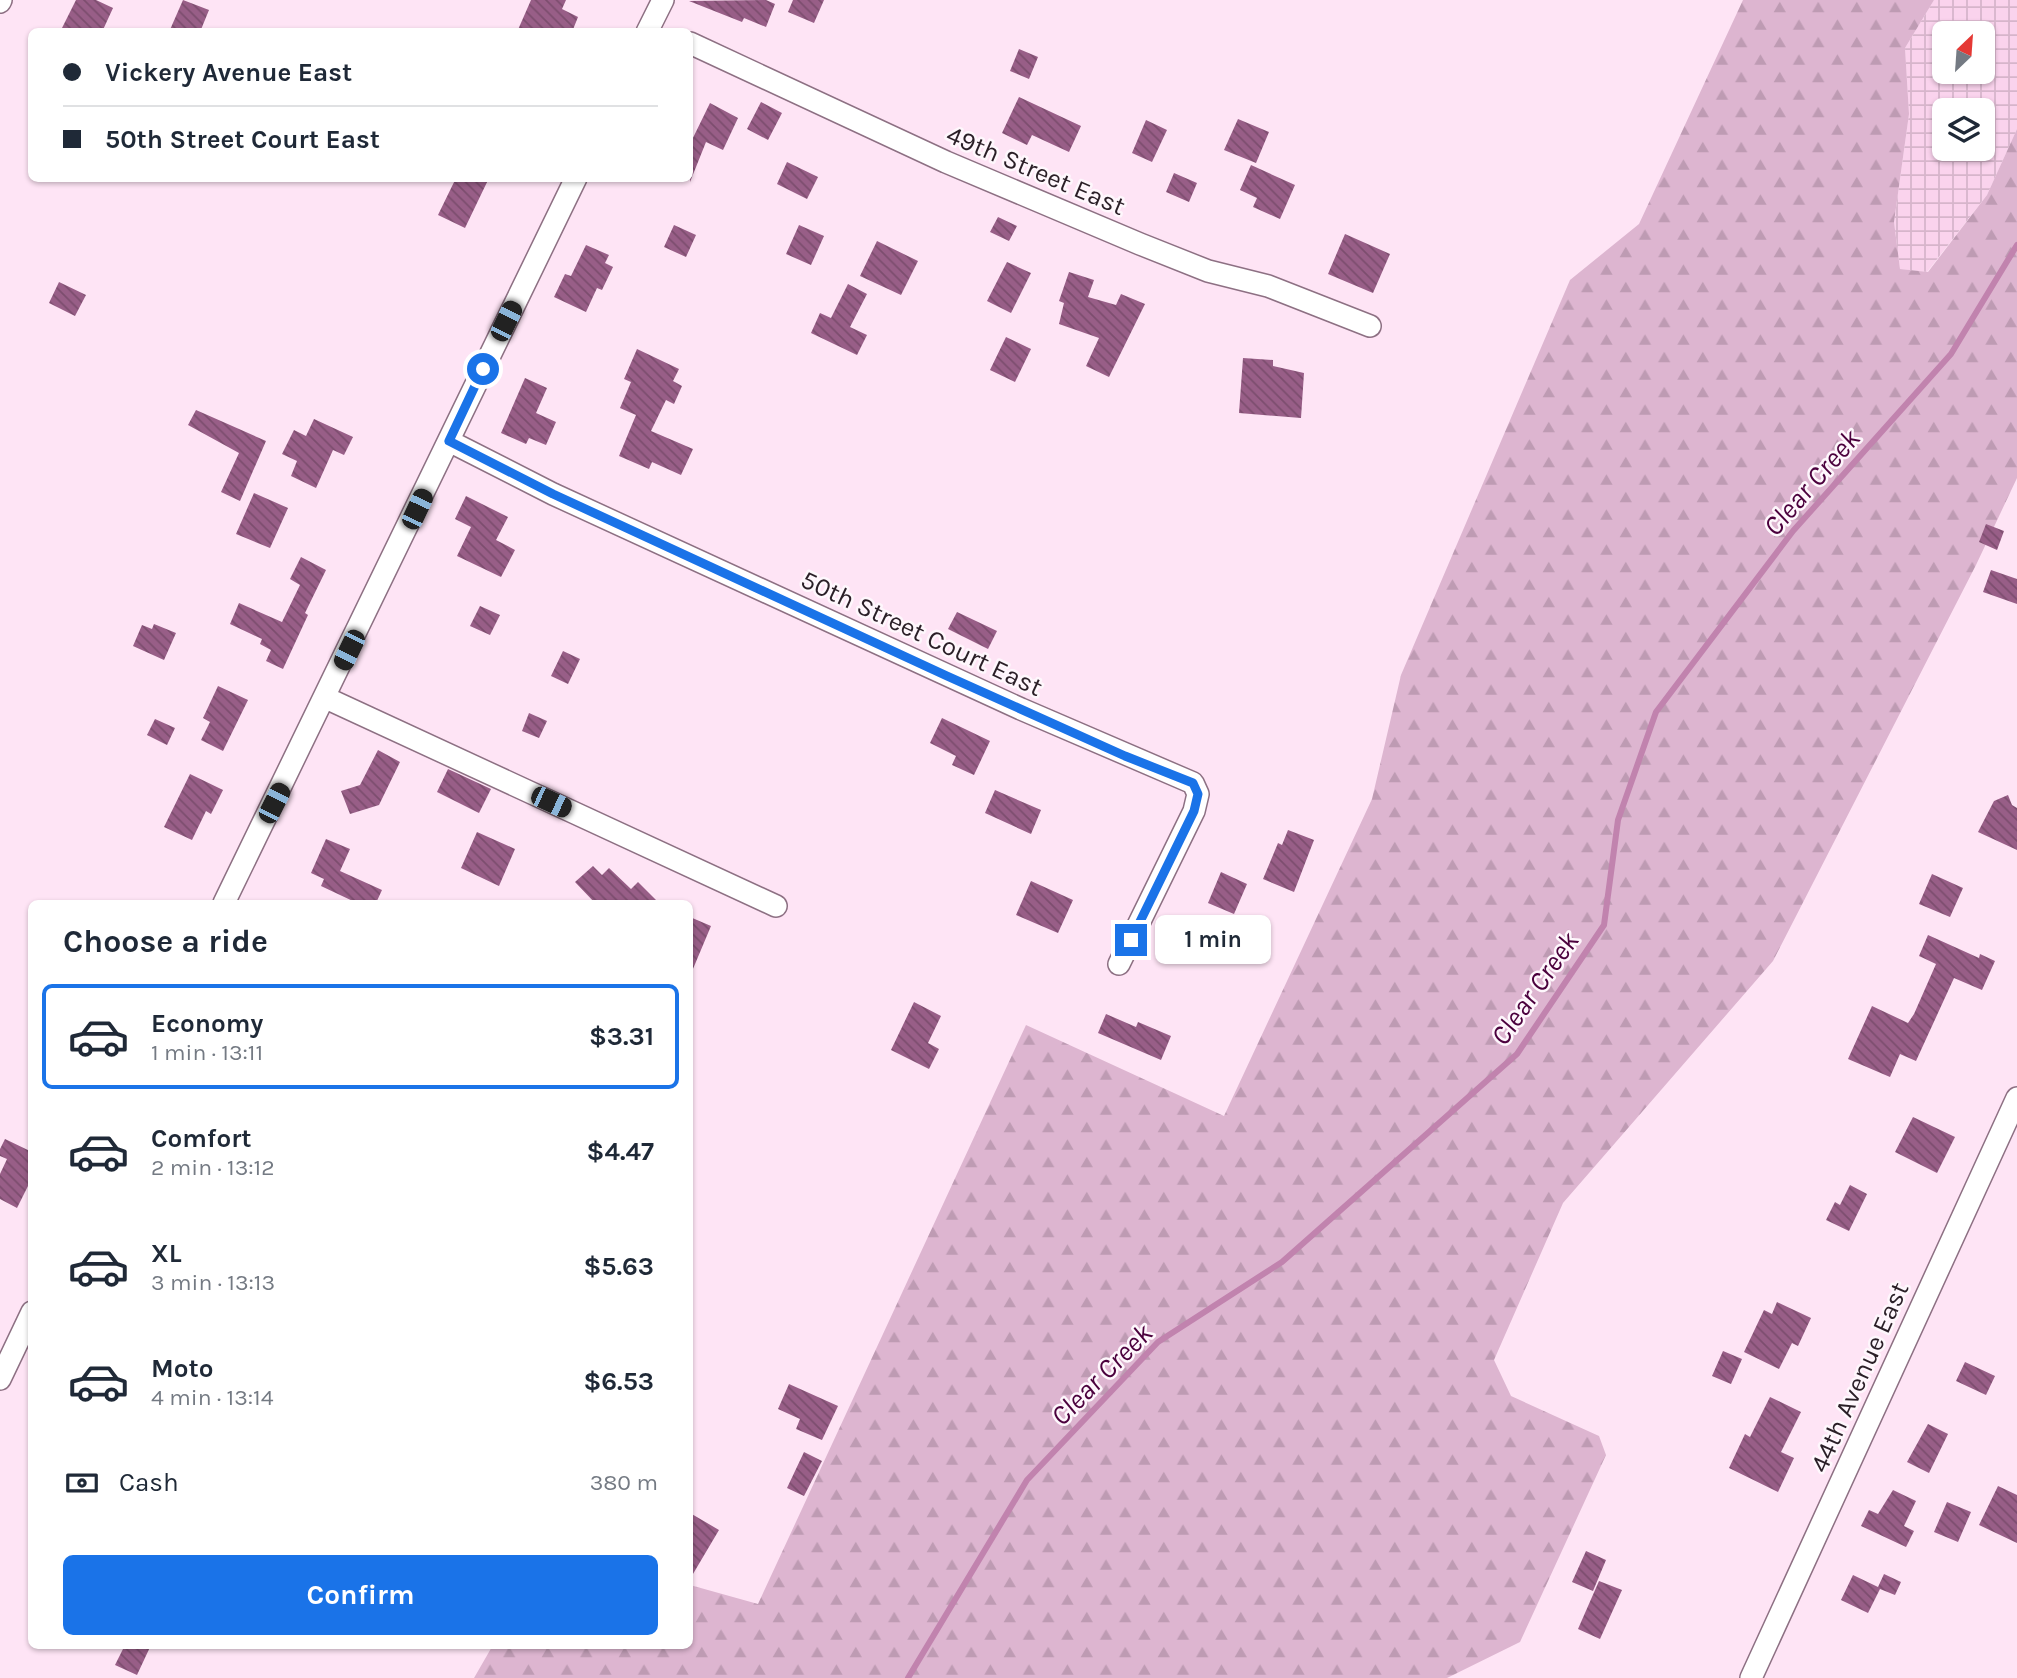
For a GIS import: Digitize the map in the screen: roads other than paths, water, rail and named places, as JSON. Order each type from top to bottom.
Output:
[{"type":"street","points":[[654,28],[663,0]]},
{"type":"street","name":"49th Street East","points":[[693,44],[946,162],[1140,244],[1208,271],[1268,286],[1370,326]]},
{"type":"street","points":[[229,900],[574,182]]},
{"type":"street","name":"50th Street Court East","points":[[449,441],[553,494],[995,698],[1193,783],[1198,794],[1194,811],[1119,964]]},
{"type":"street","points":[[326,698],[776,906]]},
{"type":"street","name":"44th Avenue East","points":[[1751,1678],[2017,1098]]},
{"type":"street","points":[[2,1370],[28,1320]]},
{"type":"waterway","name":"Clear Creek","points":[[908,1678],[1027,1480],[1158,1342],[1282,1262],[1517,1054],[1604,925],[1618,820],[1656,712],[1793,531],[1951,354],[2017,245]]}]
